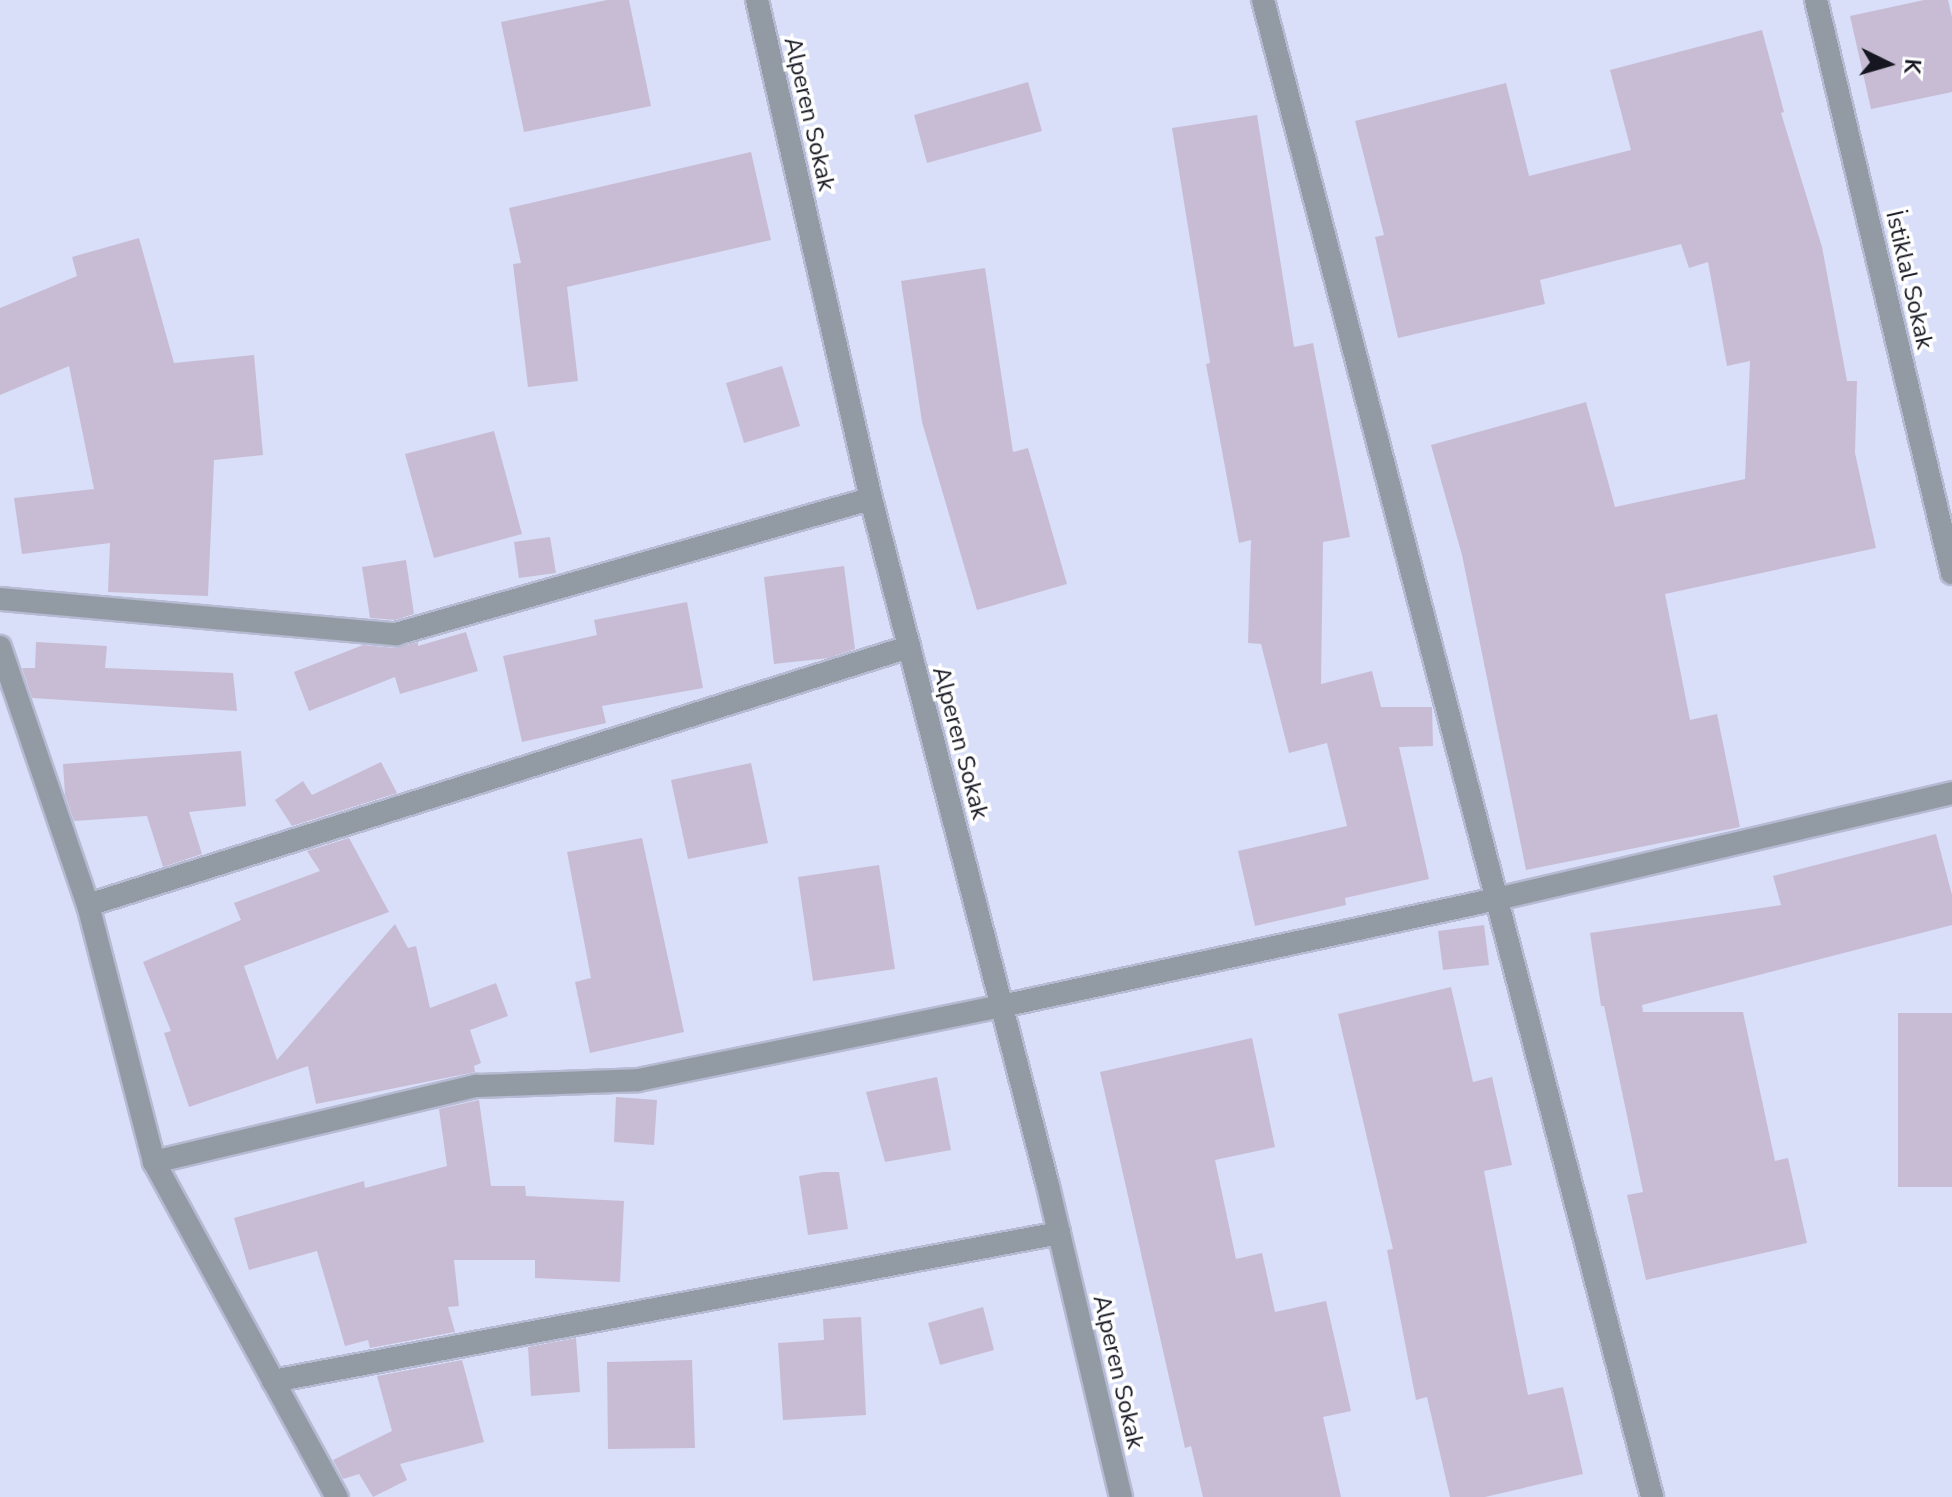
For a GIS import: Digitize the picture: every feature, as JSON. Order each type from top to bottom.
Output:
[{"type":"street","name":"Alperen Sokak","points":[[757,0],[871,499],[1059,1233],[1121,1497]]},
{"type":"street","points":[[1263,0],[1652,1497]]},
{"type":"street","name":"İstiklal Sokak","points":[[1816,0],[1952,573]]},
{"type":"street","points":[[0,599],[396,634],[871,499]]},
{"type":"street","points":[[0,647],[88,905],[154,1162],[337,1497]]},
{"type":"street","points":[[88,905],[909,647]]},
{"type":"street","points":[[154,1162],[476,1086],[638,1080],[1002,1006],[1497,899],[1952,793]]},
{"type":"street","points":[[273,1381],[1059,1233]]},
{"type":"building","points":[[607,0],[629,0],[651,106],[524,132],[501,22]]},
{"type":"building","points":[[1924,0],[1948,0],[1952,17],[1952,92],[1871,109],[1850,16]]},
{"type":"building","points":[[1762,30],[1784,112],[1781,113],[1822,247],[1847,381],[1857,381],[1855,453],[1876,548],[1665,594],[1690,720],[1717,714],[1740,827],[1526,870],[1462,555],[1431,445],[1586,402],[1615,507],[1745,479],[1750,361],[1727,366],[1708,262],[1689,268],[1681,244],[1540,280],[1545,304],[1398,338],[1375,237],[1384,235],[1355,121],[1506,83],[1529,176],[1631,150],[1610,70]]},
{"type":"building","points":[[1028,82],[1042,131],[927,163],[914,115]]},
{"type":"building","points":[[1257,115],[1294,347],[1313,343],[1350,537],[1323,542],[1321,684],[1372,671],[1381,707],[1432,707],[1433,746],[1399,747],[1429,879],[1345,898],[1346,905],[1255,926],[1238,851],[1347,826],[1327,743],[1289,753],[1261,644],[1248,643],[1251,540],[1239,543],[1206,364],[1210,363],[1172,128]]},
{"type":"building","points":[[751,152],[771,240],[567,287],[578,381],[528,387],[513,264],[521,263],[509,208]]},
{"type":"building","points":[[139,238],[174,363],[254,355],[263,455],[214,460],[208,596],[108,592],[110,543],[22,554],[14,498],[94,489],[69,366],[0,395],[0,308],[77,276],[72,257]]},
{"type":"building","points":[[985,268],[1013,452],[1028,448],[1067,584],[977,610],[922,422],[901,281]]},
{"type":"building","points":[[782,366],[800,426],[744,443],[726,383]]},
{"type":"building","points":[[494,431],[522,534],[434,558],[405,454]]},
{"type":"building","points":[[550,537],[556,573],[519,578],[514,542]]},
{"type":"building","points":[[406,560],[414,614],[395,620],[370,618],[362,567]]},
{"type":"building","points":[[844,566],[855,649],[829,658],[774,664],[764,577]]},
{"type":"building","points":[[687,602],[703,688],[602,706],[606,723],[522,742],[503,656],[597,635],[594,620]]},
{"type":"building","points":[[466,632],[478,671],[400,694],[395,677],[309,711],[294,672],[363,645],[395,648],[418,642],[418,646]]},
{"type":"building","points":[[36,642],[107,646],[105,668],[233,673],[237,711],[32,698],[22,668],[35,668]]},
{"type":"building","points":[[241,751],[246,806],[189,812],[202,854],[163,867],[147,816],[74,821],[65,795],[63,764]]},
{"type":"building","points":[[381,762],[397,793],[292,826],[275,800],[303,781],[312,795]]},
{"type":"building","points":[[751,763],[768,843],[688,859],[671,780]]},
{"type":"building","points":[[1936,834],[1952,895],[1952,925],[1642,1005],[1643,1012],[1743,1012],[1775,1161],[1788,1158],[1807,1243],[1646,1280],[1627,1195],[1643,1192],[1604,1006],[1601,1006],[1590,933],[1781,905],[1773,876]]},
{"type":"building","points":[[349,838],[389,912],[244,966],[277,1060],[395,924],[408,948],[416,946],[430,1008],[496,983],[508,1016],[470,1030],[481,1063],[474,1066],[475,1072],[316,1104],[308,1066],[189,1107],[164,1033],[171,1031],[143,962],[241,920],[234,903],[320,871],[307,851]]},
{"type":"building","points":[[642,838],[684,1032],[590,1053],[575,982],[591,978],[567,852]]},
{"type":"building","points":[[879,865],[895,969],[813,981],[798,877]]},
{"type":"building","points":[[1484,925],[1489,965],[1443,970],[1438,931]]},
{"type":"building","points":[[1451,987],[1473,1082],[1492,1077],[1512,1165],[1484,1171],[1528,1395],[1563,1387],[1583,1474],[1485,1497],[1450,1497],[1427,1397],[1416,1400],[1387,1250],[1393,1249],[1338,1014]]},
{"type":"building","points":[[1898,1013],[1952,1013],[1952,1187],[1898,1187]]},
{"type":"building","points":[[1252,1038],[1275,1147],[1215,1160],[1236,1259],[1262,1253],[1275,1312],[1326,1301],[1351,1411],[1323,1417],[1341,1497],[1203,1497],[1191,1446],[1185,1448],[1100,1072]]},
{"type":"building","points":[[937,1077],[951,1150],[885,1162],[866,1092]]},
{"type":"building","points":[[616,1097],[657,1100],[654,1145],[614,1142]]},
{"type":"building","points":[[479,1100],[491,1186],[525,1186],[526,1196],[624,1201],[620,1282],[535,1278],[535,1260],[454,1260],[459,1306],[448,1307],[455,1332],[370,1348],[368,1340],[345,1346],[317,1251],[249,1270],[234,1218],[364,1181],[365,1188],[447,1166],[439,1109]]},
{"type":"building","points":[[839,1172],[848,1229],[808,1235],[799,1176]]},
{"type":"building","points":[[983,1307],[994,1350],[940,1365],[928,1323]]},
{"type":"building","points":[[861,1317],[866,1415],[783,1420],[778,1343],[824,1340],[823,1319]]},
{"type":"building","points":[[576,1338],[580,1392],[531,1396],[528,1347]]},
{"type":"building","points":[[462,1360],[484,1442],[400,1464],[407,1480],[373,1497],[359,1474],[343,1479],[333,1460],[392,1431],[377,1376]]},
{"type":"building","points":[[692,1360],[695,1448],[608,1449],[607,1362]]}]
